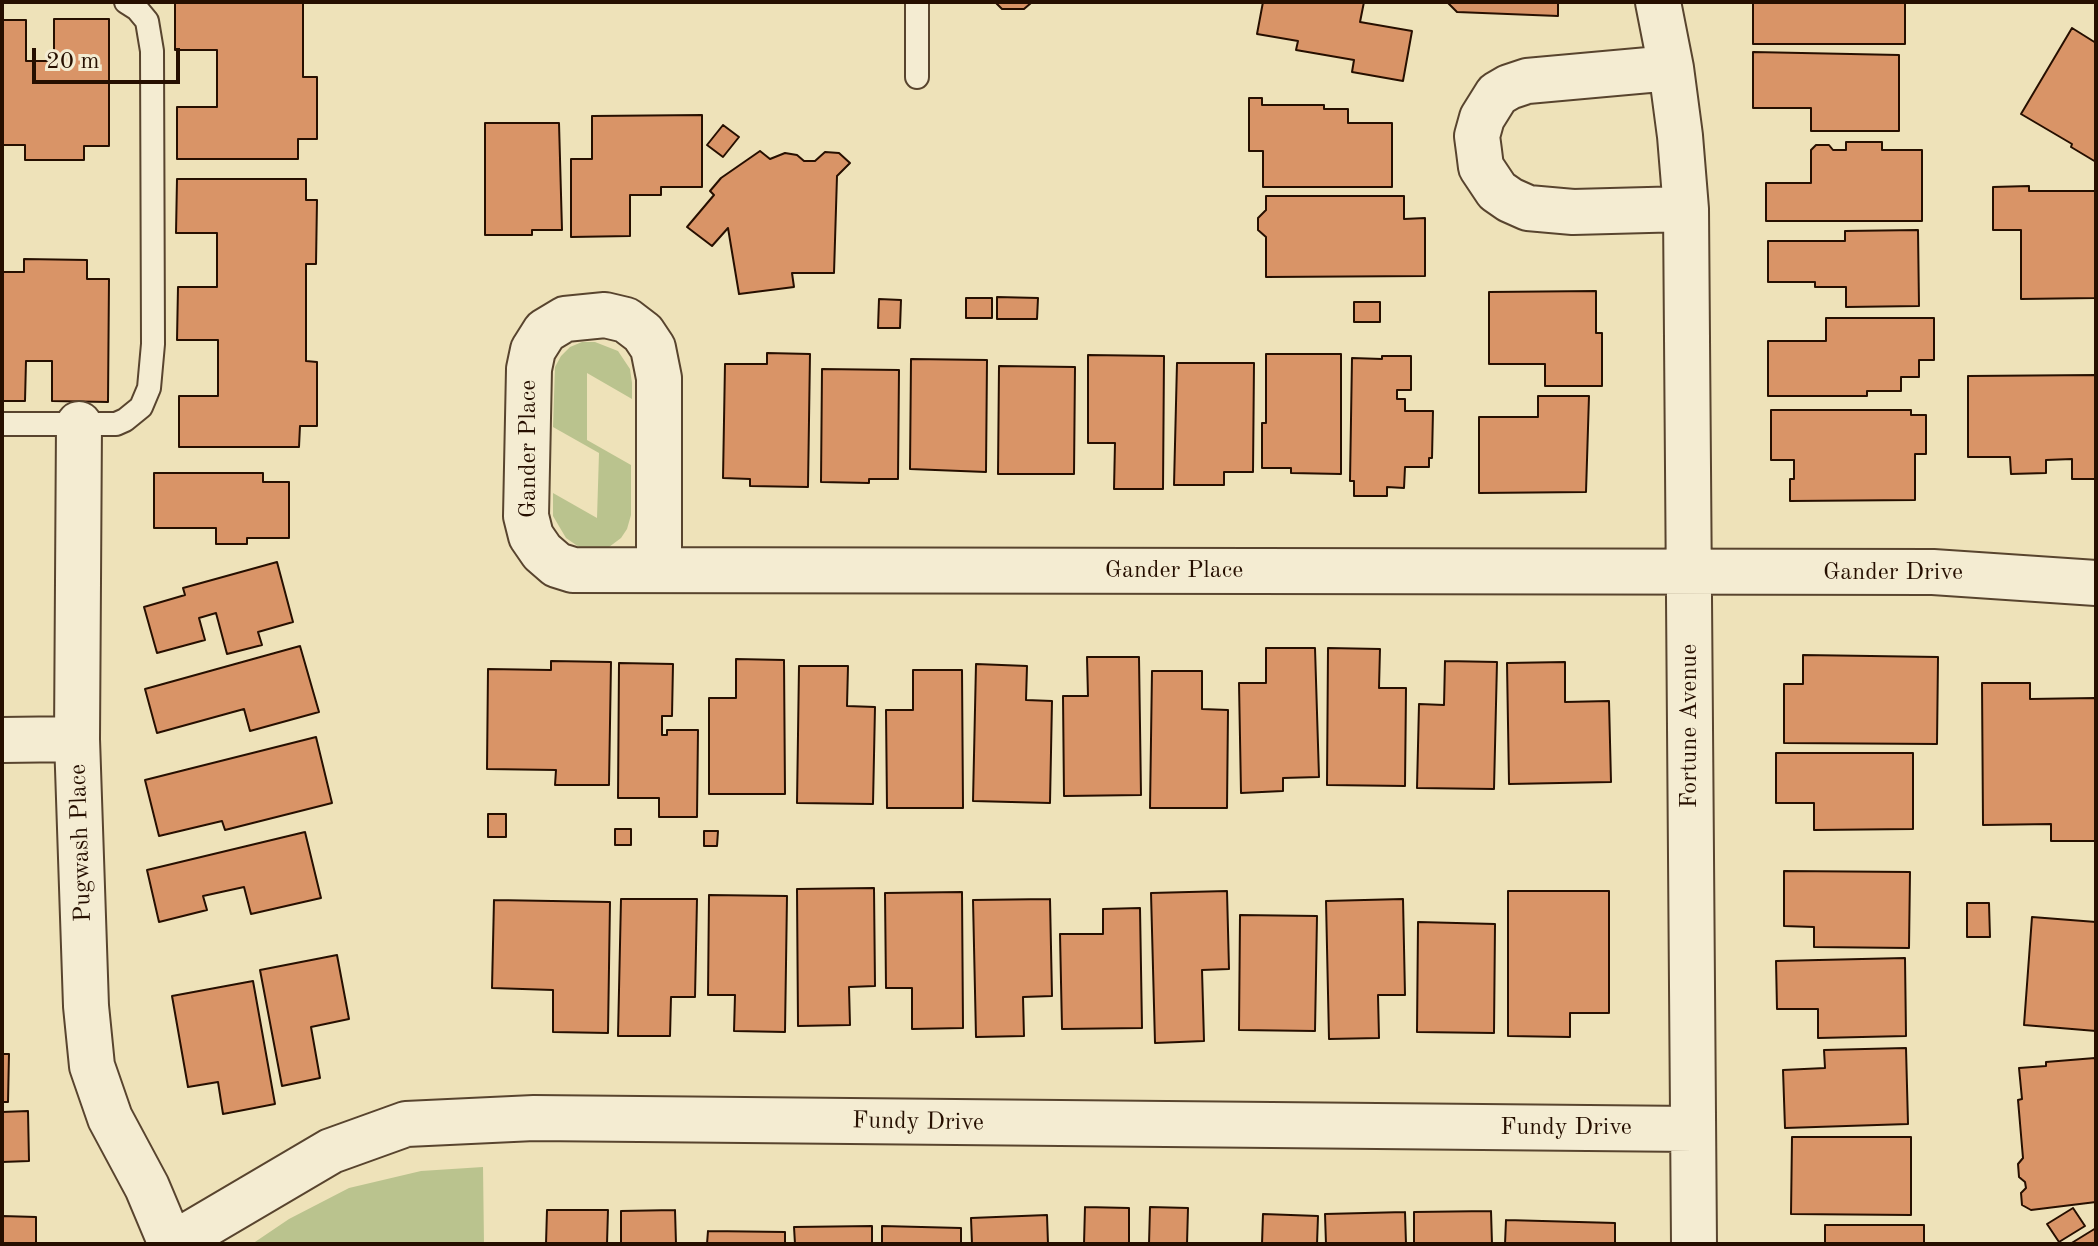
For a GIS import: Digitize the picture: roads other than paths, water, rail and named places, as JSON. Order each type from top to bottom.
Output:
[{"type":"street","name":"Fortune Avenue","points":[[1658,2],[1671,68],[1686,209],[1694,1244]]},
{"type":"street","points":[[1671,68],[1527,81],[1509,87],[1497,94],[1482,118],[1477,136],[1481,167],[1497,191],[1528,208],[1573,212],[1686,209]]},
{"type":"street","name":"Gander Place","points":[[659,570],[659,378],[653,348],[643,333],[626,320],[605,315],[565,319],[545,331],[533,350],[529,369],[526,516],[531,536],[542,552],[557,565],[573,570],[1690,573]]},
{"type":"street","name":"Pugwash Place","points":[[79,424],[77,739],[86,1006],[92,1066],[110,1118],[147,1187],[172,1244]]},
{"type":"street","name":"Gander Drive","points":[[1690,573],[1933,572],[2096,583]]},
{"type":"street","points":[[2,740],[77,739]]},
{"type":"street","name":"Fundy Drive","points":[[172,1244],[331,1151],[406,1124],[534,1118],[1693,1129]]},
{"type":"lane","points":[[917,2],[917,77]]},
{"type":"lane","points":[[2,424],[116,424],[134,415],[145,399],[153,362],[152,51],[147,21],[135,4]]}]
